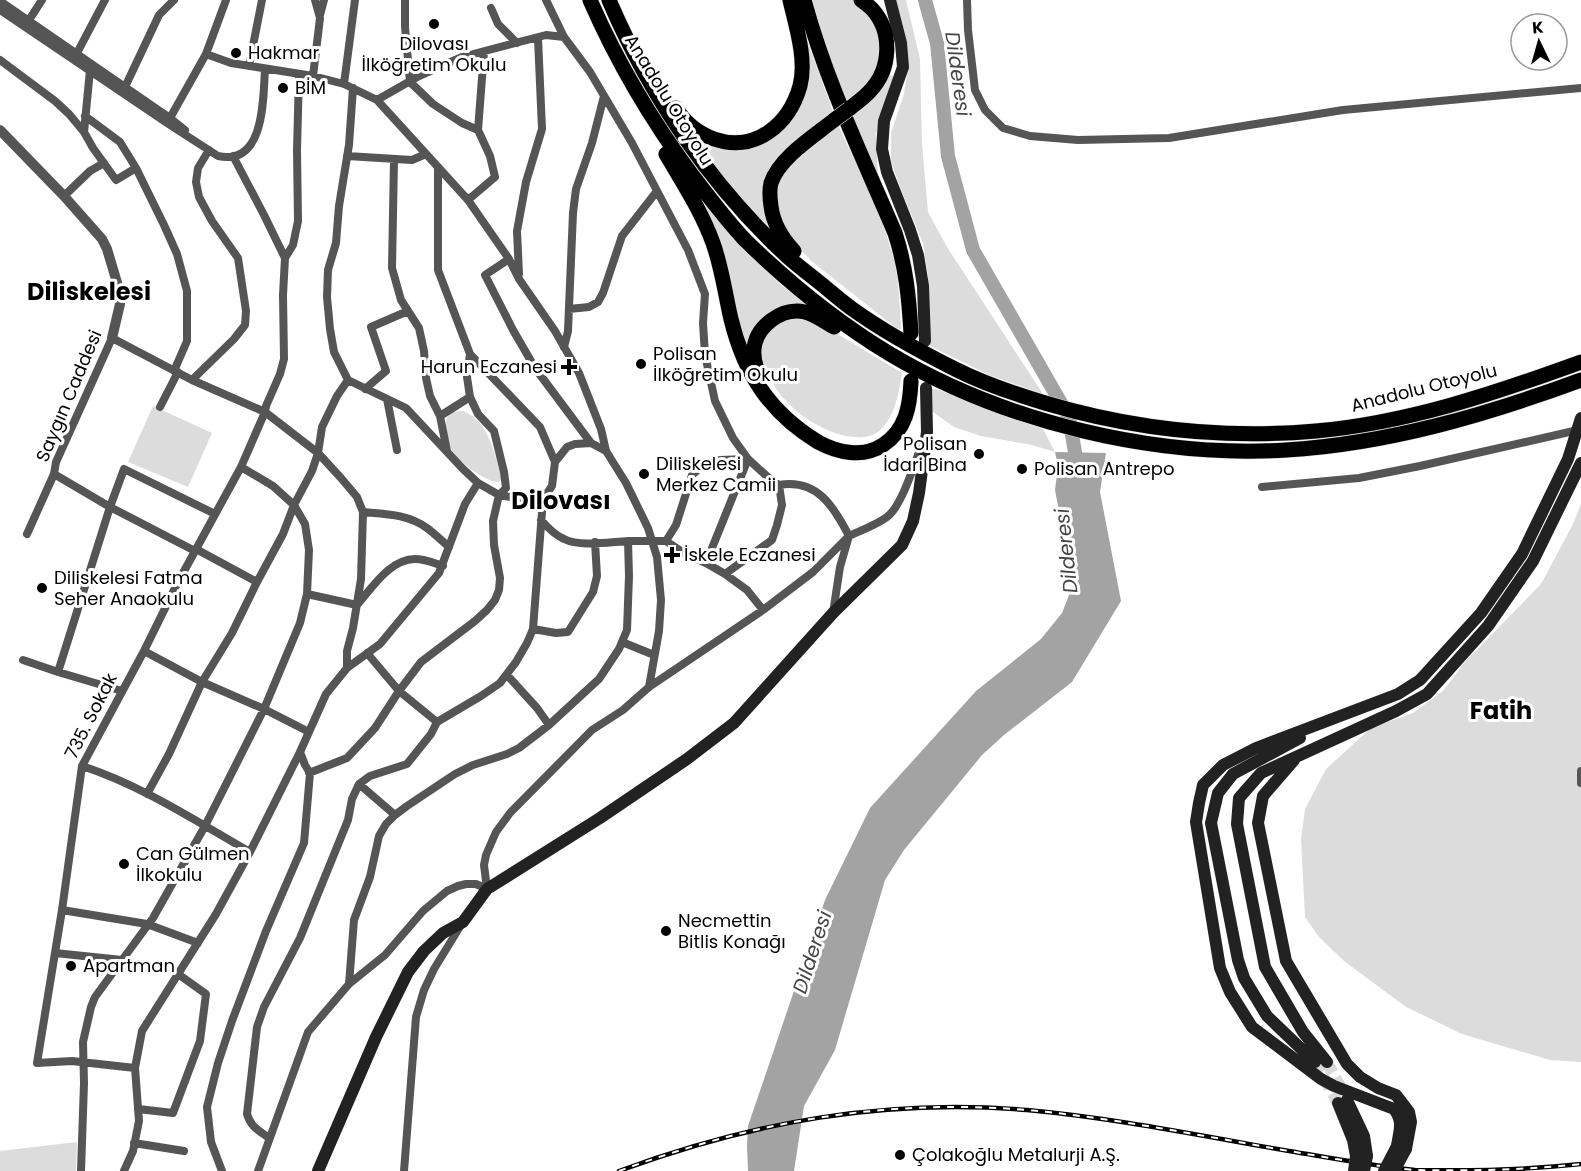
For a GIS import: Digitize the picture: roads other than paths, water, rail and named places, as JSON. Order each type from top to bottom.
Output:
[{"type":"highway","name":"Anadolu Otoyolu","points":[[590,0],[613,50],[671,147],[743,238],[787,279],[833,316],[891,355],[947,384],[1020,413],[1076,430],[1137,442],[1220,451],[1284,450],[1341,445],[1396,435],[1490,411],[1581,380]]},
{"type":"highway","points":[[611,5],[678,112],[702,134],[737,143],[753,141],[765,135],[785,118],[801,84],[800,42],[790,0]]},
{"type":"highway","points":[[798,0],[809,39],[825,81],[890,234],[902,281],[904,333]]},
{"type":"highway","points":[[804,0],[829,80],[902,254],[908,282],[904,333]]},
{"type":"highway","points":[[861,0],[873,10],[883,27],[887,42],[887,57],[881,74],[871,90],[790,156],[778,170],[771,184],[772,214],[785,241],[799,257],[904,333]]},
{"type":"highway","name":"Anadolu Otoyolu","points":[[611,5],[645,73],[704,165],[730,197],[789,258],[852,309],[904,333],[959,371],[1011,393],[1076,412],[1130,423],[1197,433],[1270,433],[1328,429],[1397,418],[1456,404],[1581,362]]},
{"type":"highway","points":[[631,81],[650,128],[700,214],[713,243],[741,353],[754,381],[778,411],[801,431],[824,445],[843,452],[863,453],[890,441],[899,431],[909,408],[908,379],[899,416],[879,437],[853,444],[836,441],[813,430],[793,416],[776,398],[761,378],[754,360],[755,342],[762,329],[776,317],[791,312],[805,312],[821,319],[847,336],[891,355]]},
{"type":"main road","points":[[890,0],[901,43],[903,67],[884,121],[882,149],[887,172],[918,255],[925,341]]},
{"type":"main road","points":[[318,1171],[376,1036],[408,972],[424,951],[443,933],[463,922],[487,889],[539,858],[687,759],[734,723],[833,613],[902,545],[913,521],[919,493],[927,432],[926,388]]},
{"type":"main road","points":[[1384,1171],[1401,1148],[1400,1117],[1394,1109],[1334,1086],[1321,1078],[1252,1027],[1230,992],[1220,968],[1196,822],[1203,785],[1222,765],[1256,748],[1398,694],[1420,680],[1481,613],[1522,554],[1568,459],[1579,424]]},
{"type":"main road","points":[[1349,712],[1233,774],[1218,792],[1211,823],[1238,960],[1244,978],[1267,1016],[1321,1062],[1265,967],[1237,824],[1239,798],[1261,773],[1396,711],[1427,694],[1488,626],[1533,561],[1581,463]]},
{"type":"main road","points":[[1297,757],[1263,796],[1258,823],[1286,961],[1347,1064],[1360,1077],[1396,1095],[1409,1112],[1411,1122],[1395,1171]]},
{"type":"main road","points":[[1343,1102],[1353,1140],[1362,1156],[1364,1171]]},
{"type":"main road","points":[[1354,1171],[1362,1156]]},
{"type":"street","points":[[29,20],[42,0]]},
{"type":"street","points":[[77,53],[105,0]]},
{"type":"street","points":[[125,87],[159,15],[174,0]]},
{"type":"street","points":[[170,118],[206,54],[226,0]]},
{"type":"street","points":[[249,66],[262,0]]},
{"type":"street","points":[[315,0],[320,18]]},
{"type":"street","points":[[313,76],[324,0]]},
{"type":"street","points":[[355,0],[347,156],[336,243],[328,270],[327,297],[334,352],[348,380],[405,408],[478,483],[499,495],[526,500],[543,499]]},
{"type":"street","points":[[405,0],[410,82],[433,104],[462,123],[478,130]]},
{"type":"street","points":[[546,0],[564,38],[590,72],[632,143],[688,250],[705,294],[703,323],[705,356],[715,401],[733,438],[748,459],[779,485],[803,485],[818,493],[829,504],[849,536],[840,567],[833,613]]},
{"type":"street","points":[[968,0],[968,30],[975,90],[985,110],[1003,128],[1030,136],[1078,140],[1169,138],[1343,110],[1581,88]]},
{"type":"street","points":[[0,1],[170,118],[200,145]]},
{"type":"street","points":[[491,8],[498,24],[517,43]]},
{"type":"street","points":[[0,10],[218,156],[240,154],[250,145],[258,131],[265,69]]},
{"type":"street","points":[[377,100],[419,76],[462,57],[546,35],[564,38]]},
{"type":"street","points":[[519,279],[517,231],[526,182],[542,129],[538,38]]},
{"type":"street","points":[[468,200],[495,177],[490,156],[478,130],[484,52]]},
{"type":"street","points":[[206,54],[231,63],[313,76],[349,86],[377,100],[468,200],[555,331],[579,373],[601,429],[606,451],[626,483],[653,541],[657,557],[661,600],[659,631],[649,687]]},
{"type":"street","points":[[0,60],[69,114],[116,180],[136,168]]},
{"type":"street","points":[[84,132],[90,70]]},
{"type":"street","points":[[285,258],[293,245],[298,222],[299,74]]},
{"type":"street","points":[[564,347],[568,331],[576,189],[592,143],[604,96]]},
{"type":"street","points":[[85,116],[120,142],[136,168],[177,254],[187,291],[187,341],[160,407]]},
{"type":"street","name":"Saygın Caddesi","points":[[0,130],[102,239],[113,263],[120,304],[112,338],[56,462],[54,474],[27,534]]},
{"type":"street","points":[[192,380],[245,325],[246,311],[238,258],[212,221],[199,197],[196,182],[198,168],[209,150]]},
{"type":"street","points":[[347,156],[412,160],[426,154]]},
{"type":"street","points":[[233,156],[285,258]]},
{"type":"street","points":[[394,160],[392,268],[401,300],[419,328],[430,396],[440,416],[447,451]]},
{"type":"street","points":[[64,196],[90,171],[104,163]]},
{"type":"street","points":[[269,1138],[249,1123],[247,1114],[257,1027],[264,1007],[300,938],[348,820],[352,799],[359,784],[370,776],[407,764],[437,722],[500,682],[516,662],[533,629],[543,499],[552,486],[555,462],[540,427],[470,354],[438,270],[436,247],[438,167]]},
{"type":"street","points":[[569,309],[589,307],[598,302],[622,236],[657,191]]},
{"type":"street","name":"735. Sokak","points":[[83,1063],[72,1061],[38,1064],[82,766],[241,466],[265,412],[284,358],[285,258]]},
{"type":"street","points":[[509,260],[485,275],[535,368],[591,443],[606,451]]},
{"type":"street","points":[[365,389],[386,371],[371,327],[408,311]]},
{"type":"street","points":[[112,338],[192,380],[265,412],[318,453],[357,497],[363,512],[361,579],[347,651],[347,668]]},
{"type":"street","points":[[309,773],[347,758],[375,728],[421,662],[488,610],[499,590],[500,578],[494,545],[493,521],[499,495],[506,488],[494,431],[478,414],[470,397],[467,377],[470,354]]},
{"type":"street","points":[[147,794],[169,754],[202,682],[232,633],[256,582],[283,534],[294,505],[312,471],[322,428],[337,396],[348,380]]},
{"type":"street","points":[[440,416],[470,397]]},
{"type":"street","points":[[387,399],[397,450]]},
{"type":"street","points":[[1262,487],[1359,478],[1420,466],[1579,424]]},
{"type":"street","points":[[487,889],[484,865],[486,855],[496,832],[510,813],[592,730],[623,710],[649,687],[763,610],[813,572],[849,536],[890,515],[902,496],[927,432]]},
{"type":"street","points":[[555,462],[567,447],[591,443]]},
{"type":"street","points":[[666,541],[676,525],[692,475],[700,468],[720,460],[748,459]]},
{"type":"street","points":[[706,563],[748,459]]},
{"type":"street","points":[[81,1171],[83,1042],[91,1007],[95,997],[153,918],[205,826],[264,709],[300,623],[307,594],[309,550],[305,524],[294,505],[273,486],[241,466]]},
{"type":"street","points":[[57,672],[124,469],[215,514]]},
{"type":"street","points":[[54,474],[110,507],[256,582]]},
{"type":"street","points":[[124,1171],[133,1151],[139,1121],[135,1068],[142,1031],[198,943],[250,852],[326,694],[347,668],[380,644],[440,573],[465,504],[478,483]]},
{"type":"street","points":[[725,574],[772,540],[782,505],[779,485]]},
{"type":"street","points":[[363,512],[397,514],[411,519],[428,528],[449,547]]},
{"type":"street","points":[[541,520],[550,530],[564,539],[583,543],[666,541],[687,555],[725,574],[747,590],[763,610]]},
{"type":"street","points":[[349,984],[354,920],[370,877],[379,836],[386,824],[395,815],[455,774],[519,748],[599,679],[620,649],[627,630],[628,542]]},
{"type":"street","points":[[533,629],[556,633],[568,632],[593,592],[597,576],[595,543]]},
{"type":"street","points":[[357,605],[386,573],[403,561],[429,560],[443,566]]},
{"type":"street","points":[[307,594],[357,605]]},
{"type":"street","points":[[622,642],[654,655]]},
{"type":"street","points":[[144,651],[202,682],[309,732]]},
{"type":"street","points":[[368,653],[399,691],[437,722]]},
{"type":"street","points":[[23,660],[122,691]]},
{"type":"street","points":[[507,675],[549,724]]},
{"type":"street","points":[[222,1171],[211,1142],[207,1107],[232,1021],[266,931],[304,843],[309,773],[300,752]]},
{"type":"street","points":[[82,766],[103,772],[147,794],[250,852]]},
{"type":"street","points":[[1581,771],[1581,783]]},
{"type":"street","points":[[359,784],[395,815]]},
{"type":"street","points":[[258,1171],[308,1032],[349,984],[385,955],[423,911],[447,891],[466,884],[476,884],[487,889]]},
{"type":"street","points":[[62,910],[147,924],[198,943]]},
{"type":"street","points":[[404,1171],[416,1017],[429,979],[463,922]]},
{"type":"street","points":[[55,953],[122,960]]},
{"type":"street","points":[[138,1109],[173,1113],[200,1041],[206,994],[178,974]]},
{"type":"street","points":[[83,1063],[135,1068]]},
{"type":"street","points":[[134,1143],[184,1152]]},
{"type":"water","points":[[1055,452],[1106,453],[1100,492],[1121,601],[1072,682],[982,755],[904,850],[885,880],[835,1050],[804,1106],[794,1171],[748,1171],[748,1126],[825,900],[870,808],[976,691],[1041,639],[1062,613],[1073,585],[1055,490],[1058,466]]},
{"type":"waterway","name":"Dilderesi","points":[[925,0],[937,43],[948,156],[973,250],[1069,417],[1078,470]]},
{"type":"tunnel","points":[[1315,1062],[1338,1103]]},
{"type":"tunnel","points":[[1327,1062],[1344,1094]]},
{"type":"railway","points":[[619,1171],[719,1139],[769,1127],[871,1111],[974,1107],[1027,1110],[1093,1118],[1352,1162],[1415,1170],[1498,1170],[1581,1164]]},
{"type":"place","name":"Dilovası İlköğretim Okulu","points":[[434,24]]},
{"type":"place","name":"Hakmar","points":[[236,53]]},
{"type":"place","name":"BİM","points":[[283,88]]},
{"type":"place","name":"Polisan İlköğretim Okulu","points":[[641,364]]},
{"type":"place","name":"Harun Eczanesi","points":[[569,367]]},
{"type":"place","name":"Polisan İdari Bina","points":[[979,454]]},
{"type":"place","name":"Polisan Antrepo","points":[[1022,469]]},
{"type":"place","name":"Diliskelesi Merkez Camii","points":[[644,474]]},
{"type":"place","name":"İskele Eczanesi","points":[[672,555]]},
{"type":"place","name":"Diliskelesi Fatma Seher Anaokulu","points":[[42,588]]},
{"type":"place","name":"Can Gülmen İlkokulu","points":[[124,864]]},
{"type":"place","name":"Necmettin Bitlis Konağı","points":[[666,931]]},
{"type":"place","name":"Apartman","points":[[71,966]]},
{"type":"place","name":"Çolakoğlu Metalurji A.Ş.","points":[[900,1155]]},
{"type":"district","name":"Diliskelesi","points":[[89,292]]},
{"type":"district","name":"Dilovası","points":[[561,501]]},
{"type":"district","name":"Fatih","points":[[1501,711]]}]
